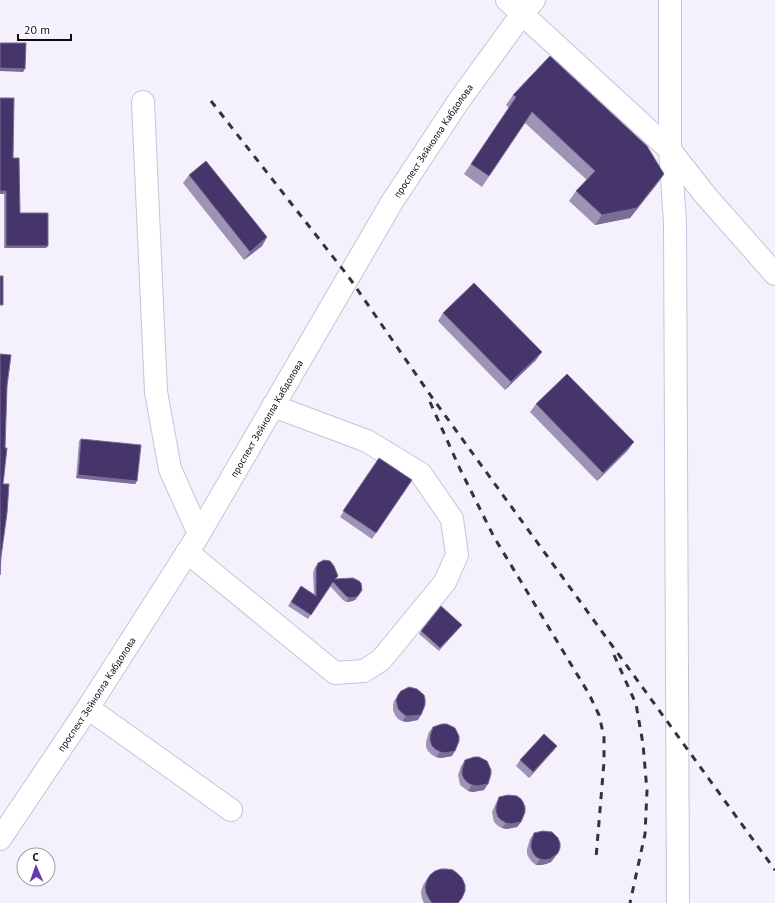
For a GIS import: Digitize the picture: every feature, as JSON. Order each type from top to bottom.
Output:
[{"type":"street","points":[[670,0],[670,150],[675,230],[678,903]]},
{"type":"street","points":[[521,5],[670,150],[706,196],[775,274]]},
{"type":"street","name":"проспект Зейнолла Кабдолова","points":[[0,839],[88,708],[199,534],[392,202],[521,5]]},
{"type":"street","points":[[143,102],[156,392],[170,469],[199,534]]},
{"type":"street","points":[[187,552],[335,673],[364,671],[381,660],[445,582],[457,555],[452,519],[421,474],[367,441],[273,406]]},
{"type":"street","points":[[88,708],[231,810]]},
{"type":"building","points":[[0,43],[26,43],[25,69],[0,68]]},
{"type":"building","points":[[550,56],[647,146],[664,174],[637,208],[602,215],[576,191],[595,171],[532,112],[489,176],[471,164],[516,97],[513,95]]},
{"type":"building","points":[[0,98],[14,98],[13,158],[19,158],[20,213],[48,213],[48,246],[6,246],[6,191],[0,191]]},
{"type":"building","points":[[206,161],[267,237],[250,252],[189,175]]},
{"type":"building","points":[[0,276],[3,276],[3,305],[0,305]]},
{"type":"building","points":[[474,283],[542,352],[511,382],[443,313]]},
{"type":"building","points":[[0,354],[11,355],[7,386],[5,448],[7,448],[3,484],[9,484],[0,575]]},
{"type":"building","points":[[567,374],[634,442],[603,473],[536,404]]},
{"type":"building","points":[[81,439],[141,445],[137,481],[78,475]]},
{"type":"building","points":[[379,458],[412,480],[376,533],[343,511]]},
{"type":"building","points":[[324,560],[330,561],[334,566],[338,576],[335,579],[353,578],[361,583],[362,590],[358,596],[349,598],[333,582],[311,615],[291,602],[301,586],[316,596],[316,569],[318,563]]},
{"type":"building","points":[[441,606],[462,625],[440,648],[421,631]]},
{"type":"building","points":[[409,687],[417,689],[424,695],[425,705],[421,715],[406,716],[398,709],[396,700],[398,695],[401,691]]},
{"type":"building","points":[[447,724],[455,728],[459,736],[459,741],[455,751],[445,753],[440,752],[432,746],[430,736],[433,727]]},
{"type":"building","points":[[544,734],[557,746],[533,772],[520,760]]},
{"type":"building","points":[[479,757],[487,761],[491,770],[488,784],[477,786],[472,785],[464,779],[462,770],[465,760]]},
{"type":"building","points":[[508,795],[517,796],[523,802],[525,812],[521,822],[511,824],[506,823],[498,817],[496,807],[499,797]]},
{"type":"building","points":[[543,831],[552,832],[558,838],[560,843],[558,853],[550,859],[545,860],[536,857],[531,848],[534,833]]},
{"type":"building","points":[[441,869],[453,870],[462,878],[465,885],[465,891],[458,903],[432,903],[426,893],[425,887],[430,875]]},
{"type":"railway","points":[[211,101],[348,276],[431,396],[775,870]]},
{"type":"railway","points":[[430,402],[460,469],[494,537],[589,694],[599,715],[604,737],[604,762],[596,858]]},
{"type":"railway","points":[[614,655],[636,704],[643,744],[647,791],[645,834],[630,903]]}]
